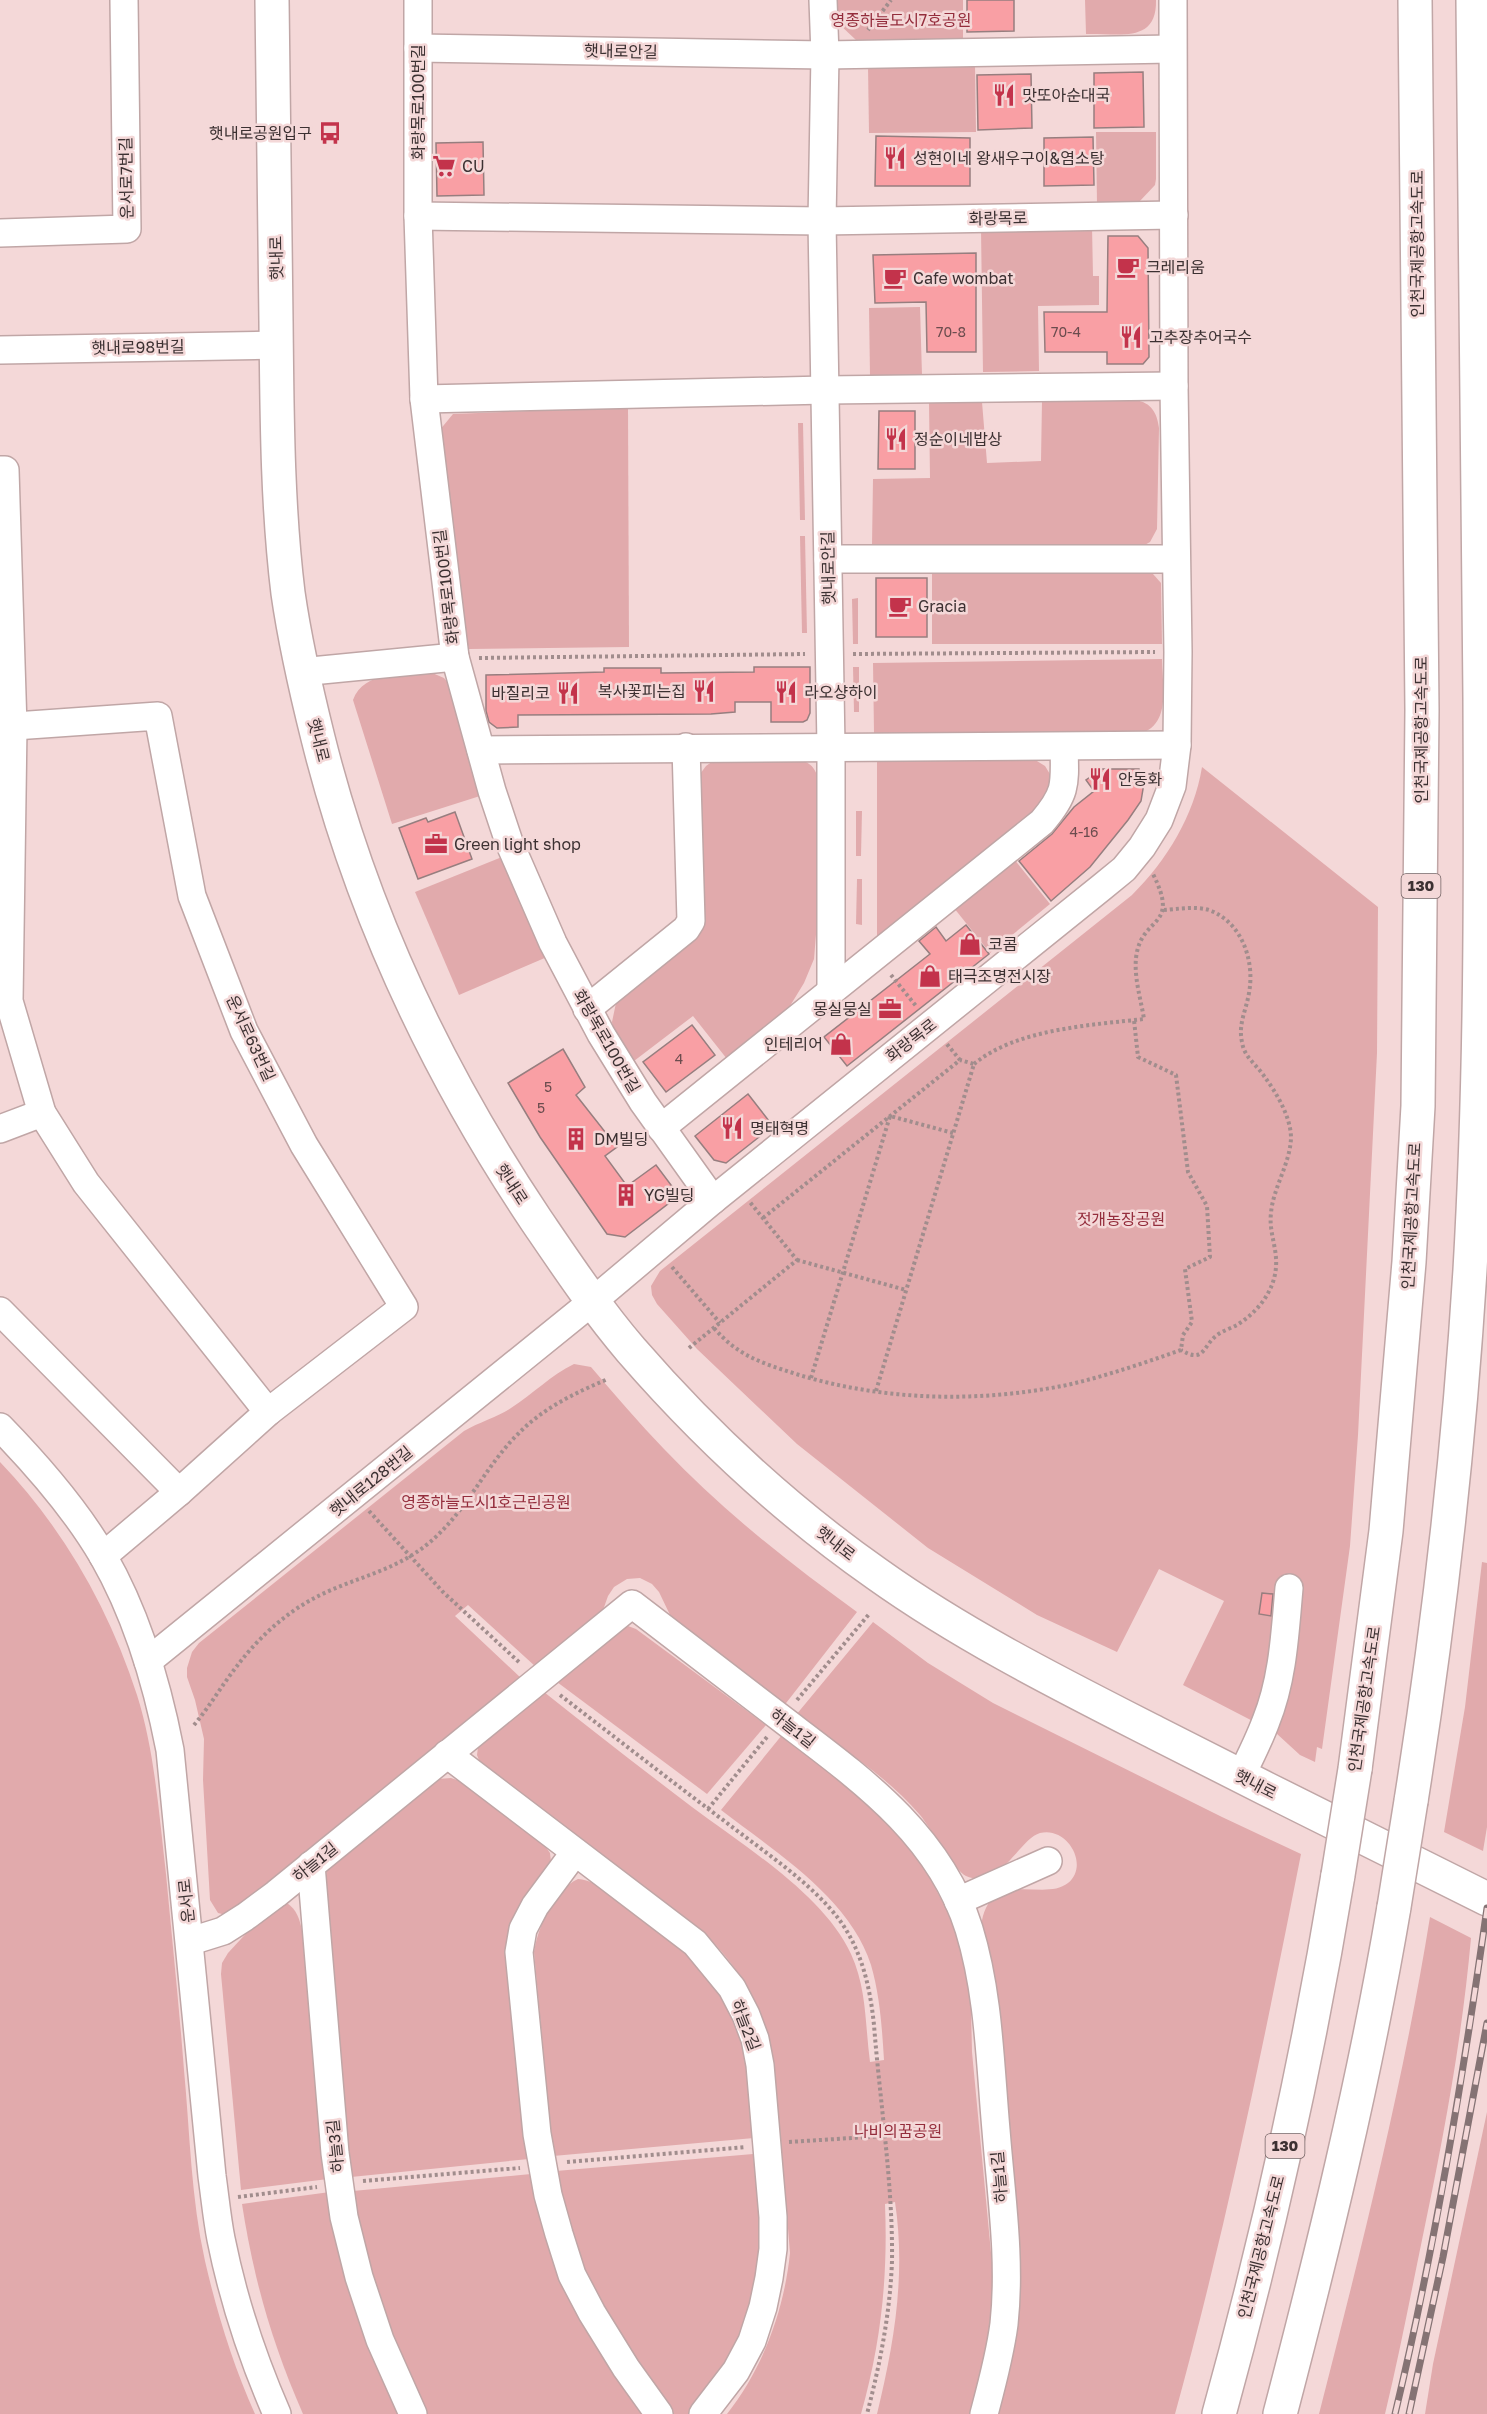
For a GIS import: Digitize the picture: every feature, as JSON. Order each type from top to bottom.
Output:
[{"type":"main road","name":"햇내로","points":[[272,0],[277,345],[283,531],[288,592],[302,672],[341,822],[359,877],[387,948],[454,1085],[489,1148],[534,1218],[593,1301],[630,1348],[712,1436],[808,1521],[875,1573],[946,1620],[1022,1665],[1487,1899]]},
{"type":"main road","name":"인천국제공항고속도로","points":[[1219,2414],[1266,2230],[1323,1970],[1355,1769],[1386,1531],[1409,1262],[1418,1106],[1422,698],[1415,0]]},
{"type":"main road","points":[[1280,2414],[1322,2256],[1360,2092],[1394,1907],[1427,1703],[1459,1412],[1470,1269],[1476,1122],[1481,823],[1473,0]]},
{"type":"street","name":"운서로7번길","points":[[0,222],[0,233],[127,229],[124,0]]},
{"type":"street","name":"화랑목로100번길","points":[[418,0],[418,216],[424,399],[464,658],[481,750],[492,791],[517,861],[553,943],[587,1009],[661,1128],[713,1200]]},
{"type":"street","name":"햇내로안길","points":[[823,0],[825,55],[822,221],[831,747],[831,991]]},
{"type":"street","name":"화랑목로","points":[[593,1301],[713,1200],[1124,869],[1142,847],[1159,820],[1172,786],[1179,705],[1174,386],[1173,0]]},
{"type":"street","name":"햇내로안길","points":[[418,48],[825,55]]},
{"type":"street","points":[[825,55],[1172,49]]},
{"type":"street","name":"화랑목로","points":[[822,221],[1174,215]]},
{"type":"street","points":[[418,216],[822,221]]},
{"type":"street","name":"햇내로98번길","points":[[0,350],[277,345]]},
{"type":"street","points":[[424,399],[825,390],[1174,386]]},
{"type":"street","points":[[2,470],[9,1001],[42,1113],[86,1183],[268,1412]]},
{"type":"street","points":[[828,559],[1176,559]]},
{"type":"street","points":[[302,672],[464,658]]},
{"type":"street","name":"운서로63번길","points":[[7,727],[158,716],[192,896],[244,1031],[304,1145],[404,1307],[268,1412],[103,1556]]},
{"type":"street","points":[[481,750],[686,747],[1064,747],[1177,744]]},
{"type":"street","points":[[587,1009],[686,929],[691,921],[686,747]]},
{"type":"street","points":[[661,1128],[1042,822],[1056,806],[1064,792],[1064,747]]},
{"type":"street","points":[[0,1129],[42,1113]]},
{"type":"street","name":"햇내로128번길","points":[[148,1661],[593,1301]]},
{"type":"street","points":[[0,1311],[179,1492]]},
{"type":"street","name":"운서로","points":[[0,1427],[36,1464],[62,1496],[103,1556],[132,1616],[162,1704],[170,1750],[212,2176],[221,2239],[233,2290],[249,2341],[277,2414]]},
{"type":"street","points":[[1241,1776],[1266,1721],[1274,1696],[1285,1636],[1288,1588]]},
{"type":"street","name":"하늘1길","points":[[190,1941],[223,1931],[245,1917],[632,1604],[891,1806],[931,1852],[958,1900],[978,1965],[985,2014],[1004,2239],[1004,2324],[984,2414]]},
{"type":"street","name":"하늘2길","points":[[447,1754],[695,1943],[732,1988],[746,2015],[755,2039],[760,2065],[773,2217],[772,2259],[763,2307],[752,2341],[736,2371],[703,2414]]},
{"type":"street","points":[[575,1852],[535,1906],[523,1929],[519,1952],[537,2134],[548,2195],[572,2275],[626,2368],[659,2414]]},
{"type":"street","points":[[958,1900],[1048,1861]]},
{"type":"street","name":"하늘3길","points":[[311,1865],[335,2153],[344,2217],[359,2277],[380,2340],[413,2414]]},
{"type":"path","points":[[865,34],[891,0]]},
{"type":"path","points":[[866,654],[1165,652]]},
{"type":"path","points":[[464,658],[808,654]]},
{"type":"path","points":[[1151,872],[1161,892],[1164,910]]},
{"type":"path","points":[[714,1328],[727,1343],[745,1356],[811,1378],[876,1391],[934,1397],[1021,1392],[1068,1384],[1120,1371],[1181,1350],[1197,1355],[1205,1351],[1214,1337],[1240,1323],[1269,1294],[1275,1278],[1276,1258],[1272,1238],[1271,1212],[1291,1138],[1286,1116],[1276,1094],[1264,1075],[1247,1057],[1242,1044],[1240,1028],[1249,995],[1251,975],[1248,953],[1240,935],[1222,918],[1208,910],[1184,908],[1164,910],[1144,935],[1139,946],[1136,971],[1144,1019],[1040,1034],[984,1055],[974,1064],[876,1391]]},
{"type":"path","points":[[886,969],[922,1013]]},
{"type":"path","points":[[1134,1020],[1138,1056],[1176,1075],[1188,1172],[1207,1206],[1210,1257],[1185,1269],[1192,1322],[1182,1335],[1181,1350]]},
{"type":"path","points":[[941,1037],[960,1060],[974,1064]]},
{"type":"path","points":[[763,1218],[960,1060]]},
{"type":"path","points":[[890,1116],[953,1132]]},
{"type":"path","points":[[811,1378],[890,1116]]},
{"type":"path","points":[[744,1196],[797,1260],[906,1290]]},
{"type":"path","points":[[689,1348],[797,1260]]},
{"type":"path","points":[[667,1261],[720,1323]]},
{"type":"path","points":[[194,1725],[237,1665],[277,1624],[302,1605],[324,1593],[394,1567],[411,1557],[431,1541],[463,1509],[518,1433],[552,1407],[608,1378]]},
{"type":"path","points":[[364,1506],[443,1592],[520,1664]]},
{"type":"path","points":[[791,1708],[870,1613]]},
{"type":"path","points":[[552,1689],[811,1891],[838,1917],[864,1965],[871,1996],[890,2208],[891,2271],[880,2365],[867,2414]]},
{"type":"path","points":[[708,1809],[774,1730]]},
{"type":"path","points":[[780,2143],[883,2136]]},
{"type":"path","points":[[566,2162],[753,2146]]},
{"type":"path","points":[[362,2181],[531,2167]]},
{"type":"path","points":[[234,2197],[329,2185]]},
{"type":"green space","name":"영종하늘도시7호공원","points":[[838,0],[963,0],[963,39],[856,40],[838,23]]},
{"type":"green space","points":[[1085,0],[1156,0],[1155,14],[1150,24],[1134,33],[1086,34]]},
{"type":"green space","points":[[975,65],[976,132],[869,133],[868,66]]},
{"type":"green space","points":[[1096,132],[1156,132],[1155,185],[1139,202],[1097,204]]},
{"type":"green space","points":[[1092,226],[1093,276],[1099,276],[1099,305],[1038,306],[1039,371],[983,372],[981,229]]},
{"type":"green space","points":[[920,307],[922,375],[870,376],[869,308]]},
{"type":"green space","points":[[1136,400],[1146,403],[1152,409],[1157,417],[1159,428],[1157,529],[1150,542],[1143,546],[872,546],[873,479],[930,478],[929,402],[982,402],[987,463],[1041,461],[1042,401]]},
{"type":"green space","points":[[628,407],[629,647],[469,649],[463,625],[439,431],[453,414]]},
{"type":"green space","points":[[798,423],[803,423],[805,520],[800,520]]},
{"type":"green space","points":[[800,536],[805,536],[807,633],[802,633]]},
{"type":"green space","points":[[1141,571],[1153,574],[1161,583],[1162,644],[932,644],[932,574]]},
{"type":"green space","points":[[858,598],[858,644],[853,644],[852,599]]},
{"type":"green space","points":[[1162,659],[1162,710],[1153,727],[1144,732],[874,733],[873,663]]},
{"type":"green space","points":[[853,667],[859,667],[859,712],[854,712]]},
{"type":"green space","points":[[430,672],[444,678],[450,685],[480,796],[392,824],[353,700],[358,690],[375,679],[397,674]]},
{"type":"green space","points":[[1032,758],[1045,766],[1053,779],[1043,803],[877,938],[877,761]]},
{"type":"green space","points":[[713,761],[803,761],[811,765],[816,772],[818,778],[818,910],[814,959],[804,983],[790,1006],[768,1027],[727,1059],[693,1016],[634,1061],[613,1027],[616,1003],[696,936],[700,774]]},
{"type":"green space","name":"젓개농장공원","points":[[1202,767],[1378,907],[1377,1053],[1358,1435],[1350,1546],[1322,1749],[1317,1747],[1315,1762],[1300,1755],[1276,1733],[1183,1685],[1224,1601],[1159,1569],[1117,1652],[1037,1615],[928,1548],[797,1444],[697,1349],[657,1304],[652,1295],[651,1286],[660,1271],[1132,895],[1157,867],[1186,820]]},
{"type":"green space","points":[[856,811],[862,811],[861,856],[856,856]]},
{"type":"green space","points":[[502,857],[547,957],[459,995],[415,892]]},
{"type":"green space","points":[[1014,859],[1050,904],[990,953],[954,908]]},
{"type":"green space","points":[[857,879],[862,879],[862,925],[856,924]]},
{"type":"green space","name":"영종하늘도시1호근린공원","points":[[574,1364],[591,1367],[686,1472],[781,1555],[857,1612],[783,1707],[671,1617],[659,1592],[652,1584],[640,1578],[627,1579],[614,1587],[602,1613],[536,1667],[468,1605],[455,1616],[522,1679],[246,1905],[226,1915],[218,1913],[210,1900],[203,1780],[204,1739],[187,1677],[192,1652],[199,1643],[464,1431],[506,1411]]},
{"type":"green space","points":[[0,1462],[44,1514],[82,1571],[113,1631],[143,1717],[156,1784],[166,1874],[200,2237],[226,2339],[255,2414],[0,2414]]},
{"type":"green space","points":[[1482,1562],[1487,1563],[1487,1827],[1483,1851],[1444,1832],[1465,1707]]},
{"type":"green space","points":[[873,1622],[928,1663],[993,1703],[1301,1854],[1228,2205],[1175,2414],[998,2414],[1014,2348],[1021,2265],[997,1997],[981,1927],[986,1908],[994,1897],[1005,1891],[1045,1890],[1068,1883],[1077,1867],[1076,1857],[1067,1841],[1059,1835],[1050,1832],[1040,1833],[1024,1844],[999,1871],[978,1879],[966,1876],[907,1800],[861,1762],[796,1715]]},
{"type":"green space","points":[[628,1626],[636,1629],[766,1725],[707,1794],[557,1682],[620,1630]]},
{"type":"green space","name":"나비의꿈공원","points":[[544,1692],[673,1793],[781,1873],[822,1912],[839,1932],[856,1967],[865,2007],[870,2062],[884,2060],[879,2000],[871,1965],[861,1941],[846,1918],[808,1878],[721,1810],[782,1735],[834,1774],[893,1825],[924,1867],[956,1927],[964,1960],[971,2008],[972,2052],[993,2274],[991,2318],[985,2355],[970,2414],[877,2414],[889,2362],[899,2283],[895,2202],[885,2204],[882,2310],[874,2362],[861,2414],[727,2414],[751,2378],[770,2338],[783,2296],[790,2253],[777,2103],[769,2048],[762,2022],[739,1975],[722,1952],[699,1928],[480,1763],[477,1755],[478,1747]]},
{"type":"green space","points":[[451,1778],[460,1781],[545,1846],[550,1853],[551,1862],[526,1897],[529,2159],[351,2177],[325,1882],[327,1869],[427,1786],[438,1779]]},
{"type":"green space","points":[[578,1879],[594,1883],[602,1888],[672,1942],[706,1973],[720,1991],[738,2030],[743,2051],[754,2138],[553,2156],[534,1952],[548,1910],[569,1884]]},
{"type":"green space","points":[[287,1903],[297,1915],[302,1930],[328,2179],[241,2190],[221,1974],[222,1963],[228,1953],[266,1912],[276,1904]]},
{"type":"green space","points":[[1430,1917],[1471,1938],[1451,2090],[1395,2370],[1385,2414],[1319,2414],[1394,2105]]},
{"type":"green space","points":[[1487,2112],[1487,2414],[1425,2414],[1433,2364]]},
{"type":"green space","points":[[753,2154],[758,2204],[758,2255],[756,2280],[744,2328],[730,2359],[696,2409],[690,2414],[673,2414],[627,2352],[583,2271],[566,2223],[556,2171]]},
{"type":"green space","points":[[531,2174],[542,2227],[552,2254],[648,2414],[426,2414],[381,2305],[365,2249],[353,2191]]},
{"type":"green space","points":[[330,2192],[402,2414],[303,2414],[273,2337],[258,2286],[242,2204]]},
{"type":"building","points":[[967,0],[1014,0],[1014,31],[967,32]]},
{"type":"building","points":[[1143,72],[1144,127],[1094,128],[1094,73]]},
{"type":"building","points":[[1031,74],[1032,128],[978,130],[977,75]]},
{"type":"building","points":[[876,136],[970,138],[970,186],[875,186]]},
{"type":"building","points":[[1093,137],[1094,185],[1044,186],[1044,138]]},
{"type":"building","points":[[483,142],[484,195],[437,196],[436,143]]},
{"type":"building","points":[[1108,236],[1138,236],[1148,248],[1149,357],[1143,364],[1107,364],[1107,352],[1045,352],[1044,312],[1107,312]]},
{"type":"building","points":[[976,253],[976,352],[927,352],[926,302],[875,303],[873,255]]},
{"type":"building","points":[[879,411],[915,411],[915,469],[878,469]]},
{"type":"building","points":[[876,578],[927,578],[927,637],[876,637]]},
{"type":"building","points":[[754,667],[810,667],[810,713],[807,720],[771,722],[771,702],[735,702],[735,712],[711,714],[518,715],[518,727],[497,728],[489,722],[486,711],[486,675],[604,672],[604,668],[661,668],[661,673],[754,672]]},
{"type":"building","points":[[1102,769],[1139,769],[1143,789],[1141,801],[1090,867],[1051,901],[1019,861],[1052,834],[1074,807],[1094,791],[1086,780]]},
{"type":"building","points":[[455,812],[472,859],[418,879],[399,828],[426,818],[428,822]]},
{"type":"building","points":[[966,925],[989,954],[847,1066],[824,1037],[930,954],[919,941],[936,927],[946,941]]},
{"type":"building","points":[[692,1025],[715,1055],[666,1092],[643,1062]]},
{"type":"building","points":[[563,1049],[585,1087],[576,1095],[617,1147],[605,1156],[627,1186],[656,1165],[674,1189],[673,1200],[625,1237],[607,1234],[540,1137],[508,1083]]},
{"type":"building","points":[[748,1094],[773,1126],[726,1163],[714,1160],[695,1136]]},
{"type":"building","points":[[1262,1593],[1273,1594],[1271,1616],[1259,1614]]},
{"type":"railway","points":[[1395,2414],[1423,2289],[1447,2162],[1487,1908]]},
{"type":"railway","points":[[1409,2414],[1443,2257],[1487,2023]]},
{"type":"place","name":"맛또아순대국","points":[[1004,95]]},
{"type":"place","name":"햇내로공원입구","points":[[330,133]]},
{"type":"place","name":"성현이네 왕새우구이&염소탕","points":[[895,158]]},
{"type":"place","name":"CU","points":[[444,166]]},
{"type":"place","name":"크레리움","points":[[1128,267]]},
{"type":"place","name":"Cafe wombat","points":[[895,278]]},
{"type":"place","name":"고추장추어국수","points":[[1131,337]]},
{"type":"place","name":"정순이네밥상","points":[[896,439]]},
{"type":"place","name":"Gracia","points":[[900,606]]},
{"type":"place","name":"복사꽃피는집","points":[[704,691]]},
{"type":"place","name":"라오샹하이","points":[[786,692]]},
{"type":"place","name":"바질리코","points":[[568,693]]},
{"type":"place","name":"안동화","points":[[1100,779]]},
{"type":"place","name":"Green light shop","points":[[436,844]]},
{"type":"place","name":"코콤","points":[[970,944]]},
{"type":"place","name":"태극조명전시장","points":[[930,976]]},
{"type":"place","name":"몽실뭉실","points":[[890,1009]]},
{"type":"place","name":"인테리어","points":[[841,1044]]},
{"type":"place","name":"명태혁명","points":[[732,1128]]},
{"type":"place","name":"DM빌딩","points":[[576,1139]]},
{"type":"place","name":"YG빌딩","points":[[626,1195]]}]
